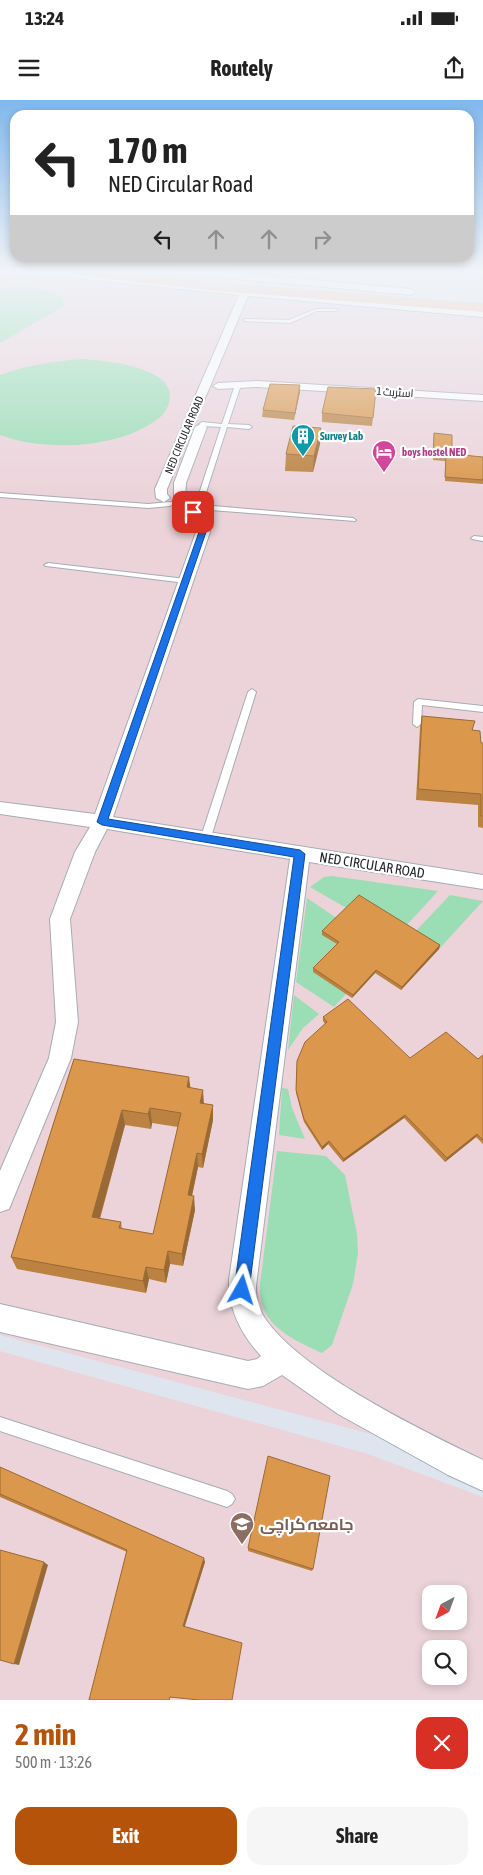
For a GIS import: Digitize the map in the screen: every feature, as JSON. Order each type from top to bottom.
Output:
[{"type":"street","name":"NED CIRCULAR ROAD","points":[[204,420],[180,483],[179,503],[161,495],[161,489],[231,346]]},
{"type":"street","points":[[231,353],[234,346]]},
{"type":"street","name":"اسٹریٹ 1","points":[[218,386],[257,384],[483,398]]},
{"type":"street","points":[[0,1200],[60,1058],[67,1022],[60,919],[84,852],[102,822],[186,581],[203,526],[202,520],[179,503]]},
{"type":"street","name":"NED CIRCULAR ROAD","points":[[0,808],[206,837],[300,854],[483,882]]},
{"type":"street","points":[[300,854],[242,1290],[247,1312],[270,1346],[307,1377],[332,1394],[393,1429],[483,1476]]},
{"type":"street","points":[[0,1318],[248,1375],[259,1374],[270,1369],[281,1355]]},
{"type":"lane","points":[[179,503],[224,425],[238,385]]},
{"type":"lane","points":[[204,420],[224,425],[249,427]]},
{"type":"lane","points":[[0,489],[179,503],[353,520]]},
{"type":"lane","points":[[0,495],[148,506],[179,503]]},
{"type":"lane","points":[[474,538],[483,539]]},
{"type":"lane","points":[[48,565],[186,581]]},
{"type":"lane","points":[[206,837],[252,692]]},
{"type":"lane","points":[[417,724],[418,702],[483,709]]},
{"type":"lane","points":[[0,1424],[226,1499]]},
{"type":"shaded area","points":[[0,346],[483,346],[483,1464],[0,1335]]},
{"type":"shaded area","name":"جامعہ کراچی","points":[[0,1351],[368,1454],[483,1497],[483,1700],[0,1700]]},
{"type":"green space","points":[[84,359],[106,361],[134,367],[159,377],[167,385],[170,395],[166,411],[143,428],[124,436],[103,441],[82,444],[38,444],[0,435],[0,375],[41,364]]},
{"type":"green space","points":[[332,876],[438,891],[404,928],[348,909],[310,887],[324,877]]},
{"type":"green space","points":[[450,895],[483,901],[439,949],[413,934]]},
{"type":"green space","points":[[307,898],[338,919],[339,946],[346,994],[334,1007],[296,982]]},
{"type":"green space","points":[[294,995],[319,1014],[303,1028],[288,1050]]},
{"type":"green space","points":[[282,1088],[288,1089],[292,1108],[305,1139],[279,1135]]},
{"type":"green space","points":[[277,1151],[326,1156],[345,1175],[357,1234],[358,1253],[353,1284],[332,1345],[322,1353],[295,1340],[278,1328],[266,1313],[261,1302],[260,1284]]},
{"type":"building","points":[[270,384],[300,385],[295,413],[263,410]]},
{"type":"building","points":[[328,387],[376,389],[373,418],[322,413]]},
{"type":"building","points":[[293,426],[321,428],[314,456],[286,454]]},
{"type":"building","points":[[434,433],[452,435],[452,454],[483,457],[483,480],[445,477],[446,457],[433,457]]},
{"type":"building","points":[[422,716],[475,721],[472,730],[480,731],[481,743],[483,743],[483,816],[481,816],[481,794],[418,789]]},
{"type":"building","points":[[359,895],[440,945],[402,987],[376,970],[353,995],[313,968],[339,942],[322,931]]},
{"type":"building","points":[[348,999],[410,1058],[446,1032],[478,1059],[483,1055],[483,1140],[477,1134],[447,1158],[405,1115],[344,1159],[329,1141],[322,1147],[304,1119],[296,1090],[297,1061],[305,1042],[327,1022],[323,1017]]},
{"type":"building","points":[[74,1059],[189,1077],[187,1087],[203,1090],[200,1103],[213,1105],[202,1154],[197,1153],[188,1195],[194,1196],[182,1254],[168,1251],[164,1270],[146,1267],[143,1281],[11,1257]],"holes":[[[150,1108],[181,1113],[153,1234],[119,1228],[121,1222],[92,1217],[122,1110],[148,1114]]]},
{"type":"building","points":[[268,1456],[330,1476],[313,1569],[248,1548]]},
{"type":"building","points":[[0,1467],[204,1558],[183,1626],[242,1643],[232,1700],[199,1700],[170,1697],[169,1700],[89,1700],[127,1550],[0,1494]]},
{"type":"building","points":[[0,1550],[44,1562],[14,1664],[0,1660]]},
{"type":"place","name":"Survey Lab","points":[[303,457]]},
{"type":"place","name":"boys hostel NED","points":[[384,473]]},
{"type":"place","name":"جامعہ کراچی","points":[[242,1545]]},
{"type":"route","points":[[193,512],[202,520],[202,532],[166,642],[102,822],[206,837],[300,854],[242,1290]]}]
